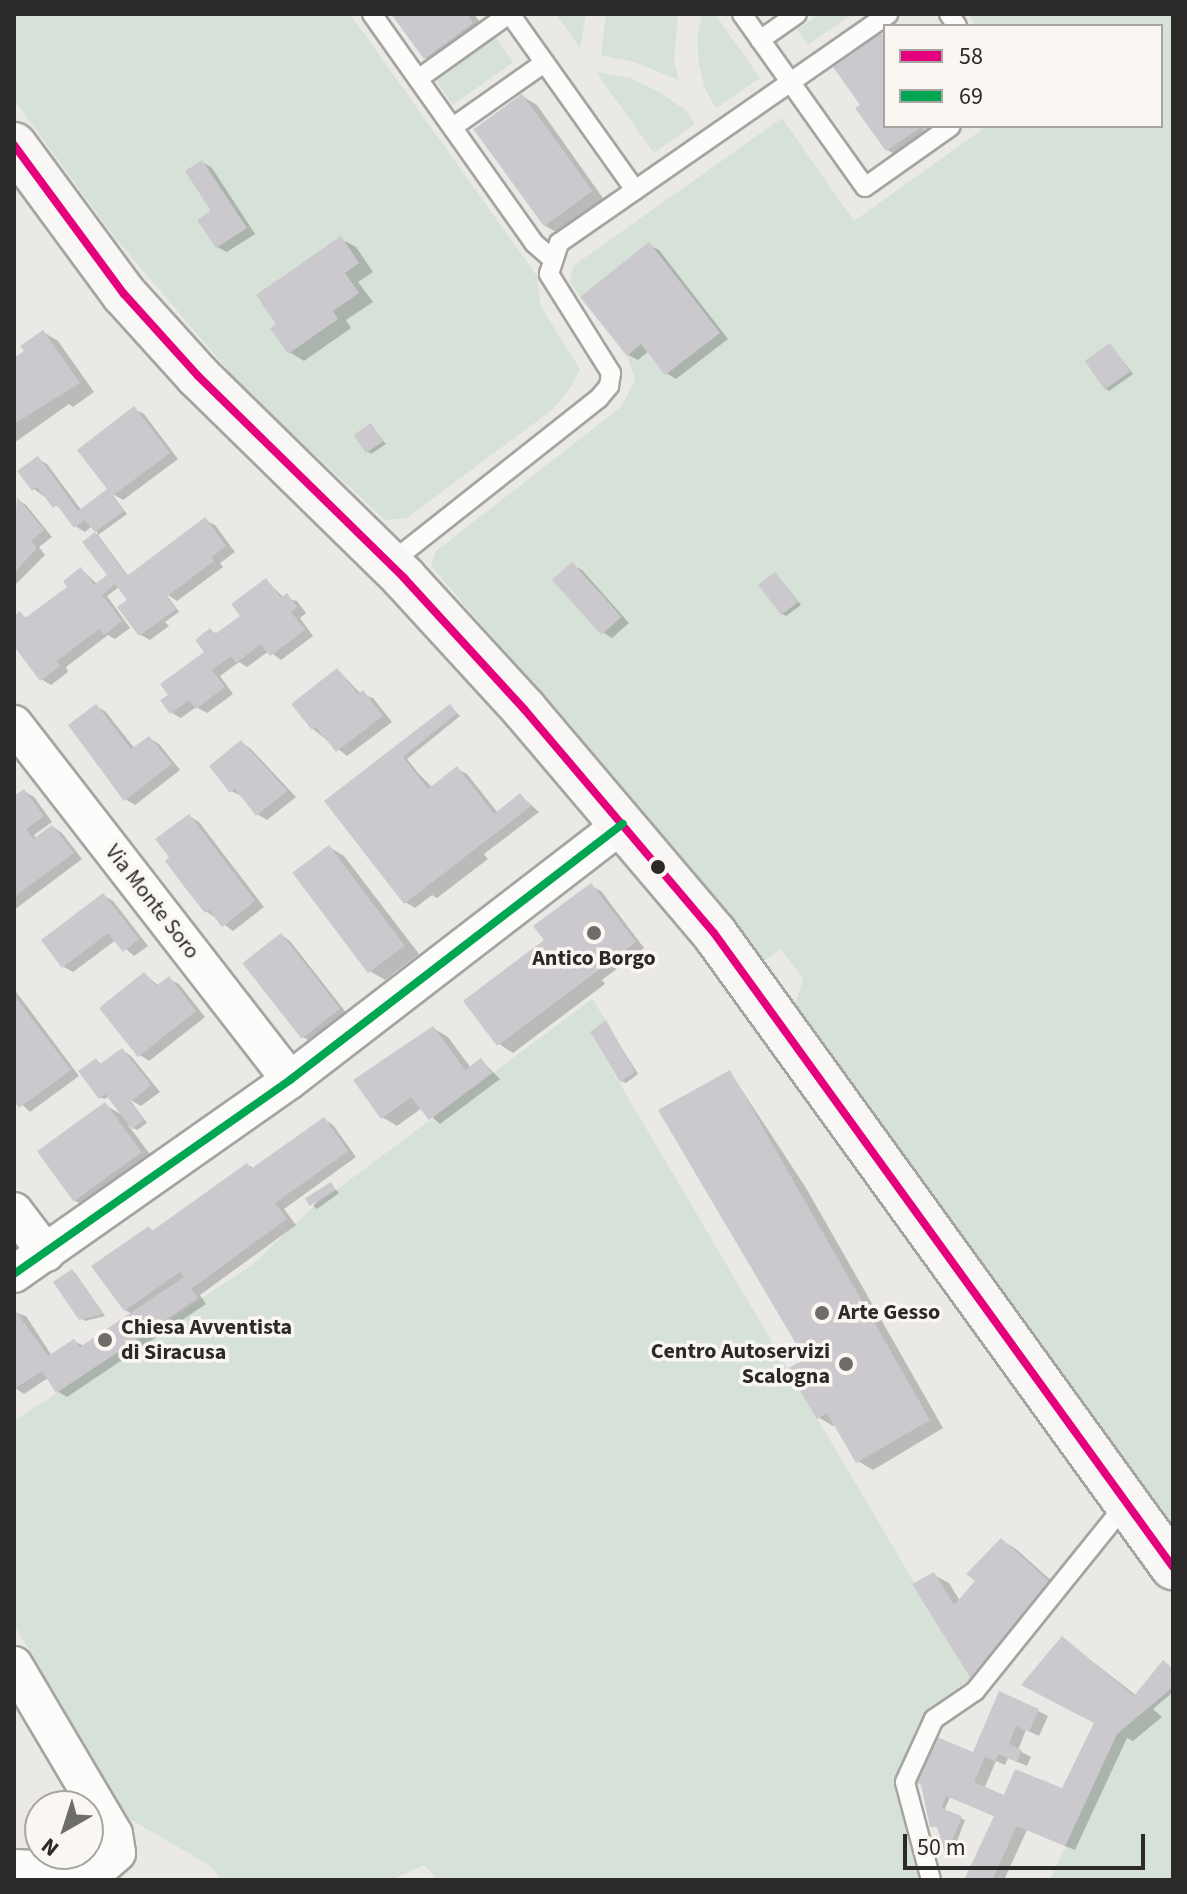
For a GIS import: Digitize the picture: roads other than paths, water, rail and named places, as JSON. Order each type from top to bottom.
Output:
[{"type":"main road","points":[[14,145],[124,294],[198,376],[389,564],[524,709],[714,933],[1173,1567]]},
{"type":"street","name":"Via Monte Soro","points":[[14,724],[290,1080]]},
{"type":"street","points":[[14,1274],[290,1080],[623,824]]},
{"type":"street","points":[[14,1211],[46,1253]]},
{"type":"street","points":[[14,1665],[114,1834],[117,1853],[91,1876],[14,1868]]},
{"type":"lane","points":[[372,14],[534,243],[551,258]]},
{"type":"lane","points":[[418,79],[510,14],[635,190]]},
{"type":"lane","points":[[742,14],[865,187],[948,128]]},
{"type":"lane","points":[[760,40],[797,14]]},
{"type":"lane","points":[[389,564],[599,398],[609,386],[611,373],[549,274],[551,258],[559,243],[888,14]]},
{"type":"lane","points":[[453,127],[544,63]]},
{"type":"lane","points":[[931,1880],[905,1782],[934,1719],[975,1691],[1126,1504]]},
{"type":"place","name":"Antico Borgo","points":[[594,933]]},
{"type":"place","name":"Arte Gesso","points":[[822,1313]]},
{"type":"place","name":"Chiesa Avventista di Siracusa","points":[[105,1340]]},
{"type":"place","name":"Centro Autoservizi Scalogna","points":[[846,1364]]}]
